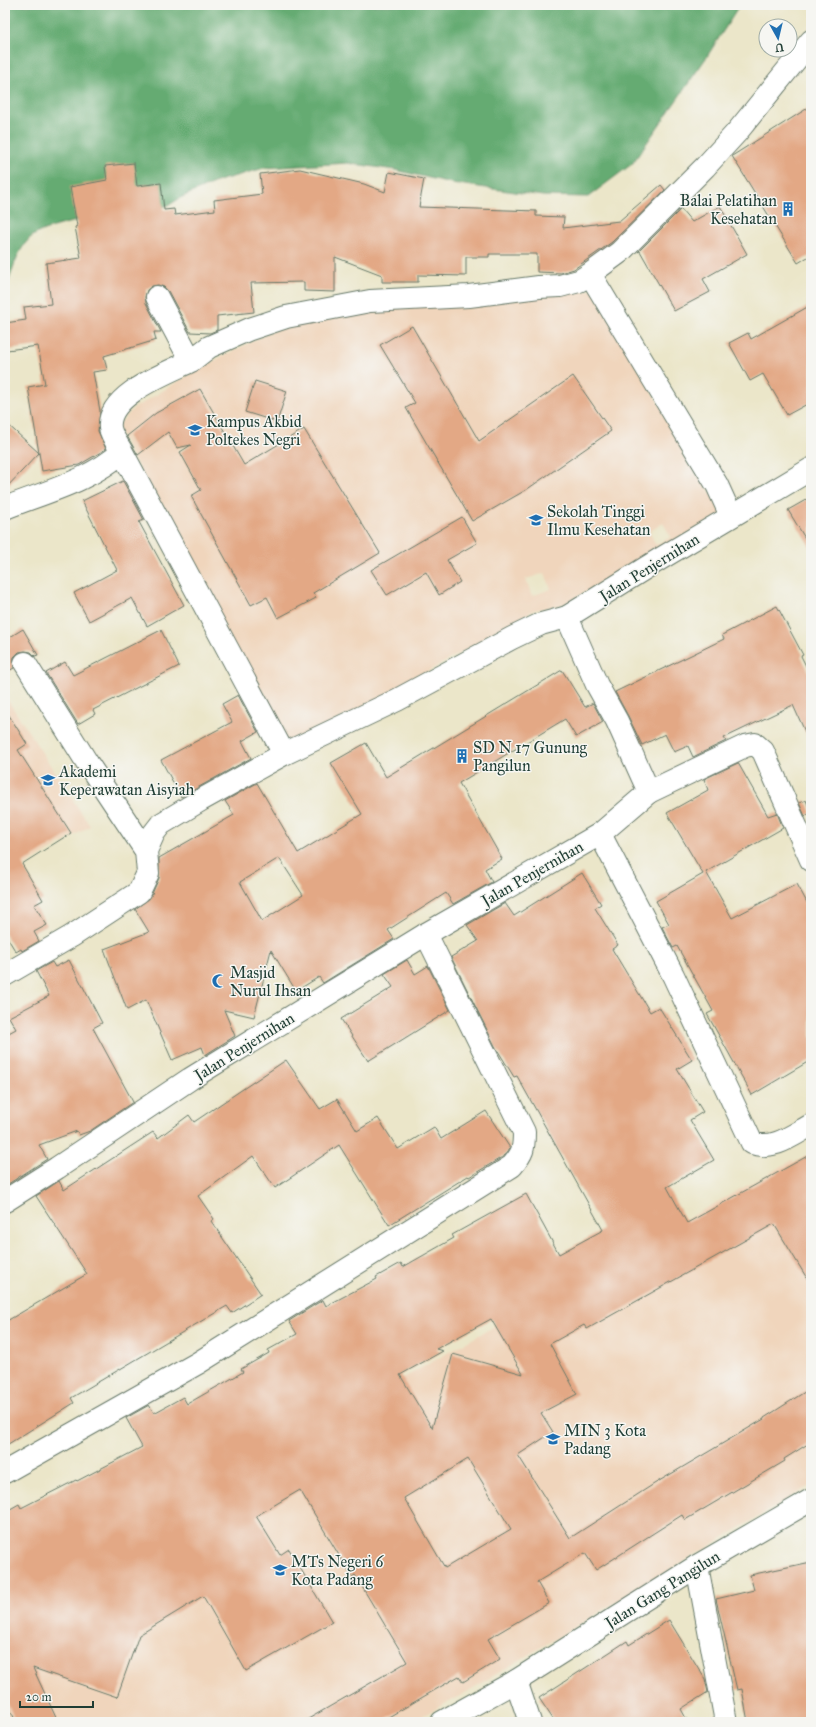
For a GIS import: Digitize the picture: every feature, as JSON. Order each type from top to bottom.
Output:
[{"type":"street","points":[[284,754],[110,429],[110,417],[117,404],[150,381],[191,361],[209,347],[250,329],[286,317],[370,301],[469,296],[538,287],[560,286],[579,281],[620,252],[705,166],[737,132],[811,41]]},
{"type":"street","points":[[590,274],[717,485],[731,516]]},
{"type":"street","points":[[157,297],[191,361]]},
{"type":"street","points":[[5,508],[98,471],[122,452]]},
{"type":"street","name":"Jalan Penjernihan","points":[[146,851],[154,833],[161,824],[284,754],[398,700],[535,627],[567,618],[731,516],[811,469]]},
{"type":"street","points":[[567,618],[597,685],[621,728],[649,792]]},
{"type":"street","points":[[5,975],[72,936],[139,892],[148,873],[146,851],[88,764],[25,663]]},
{"type":"street","name":"Jalan Penjernihan","points":[[5,1201],[190,1079],[426,934],[600,834],[649,792],[745,746],[756,744],[763,750],[811,860]]},
{"type":"street","points":[[600,834],[673,975],[752,1143],[761,1146],[786,1140],[811,1125]]},
{"type":"street","points":[[5,1472],[198,1363],[512,1166],[521,1155],[524,1146],[524,1132],[426,934]]},
{"type":"street","name":"Jalan Gang Pangilun","points":[[442,1722],[516,1681],[696,1566],[811,1500]]},
{"type":"street","points":[[696,1566],[726,1722]]},
{"type":"street","points":[[516,1681],[530,1722]]},
{"type":"shaded area","name":"Sekolah Tinggi Ilmu Kesehatan","points":[[593,290],[723,514],[565,604],[534,610],[374,703],[285,746],[117,427],[133,409],[200,368],[273,331],[372,308],[484,303]],"holes":[[[412,326],[512,497],[479,517],[465,509],[406,409],[415,403],[380,345]],[[573,376],[611,431],[536,483],[498,428]],[[255,381],[287,391],[277,422],[245,412]],[[200,389],[234,447],[230,461],[195,480],[157,413]],[[148,420],[161,437],[140,454],[126,437]],[[245,467],[316,598],[278,618],[267,597],[251,605],[191,496]],[[663,523],[671,537],[656,545],[649,532]],[[545,573],[551,589],[532,596],[526,579]]]},
{"type":"shaded area","name":"Akademi Keperawatan Aisyiah","points":[[5,696],[90,826],[5,878],[5,875],[71,833],[32,772],[5,758],[27,744],[5,709]]},
{"type":"shaded area","name":"MIN 3 Kota Padang","points":[[793,1160],[811,1193],[811,1485],[465,1693],[411,1722],[5,1722],[5,1649],[358,1404]]},
{"type":"green space","points":[[5,5],[740,5],[706,58],[632,164],[588,197],[543,196],[451,183],[395,170],[348,163],[264,168],[218,181],[182,197],[169,205],[70,223],[52,227],[38,233],[29,239],[20,251],[5,294]]},
{"type":"building","name":"Balai Pelatihan Kesehatan","points":[[811,106],[811,255],[798,263],[732,156]]},
{"type":"building","points":[[134,163],[137,186],[161,183],[164,210],[174,209],[175,215],[215,210],[214,200],[262,194],[260,174],[300,169],[364,184],[385,192],[389,172],[424,179],[419,207],[536,211],[536,216],[564,217],[563,228],[619,221],[661,185],[665,190],[612,242],[574,269],[561,273],[537,272],[537,254],[489,254],[489,257],[466,257],[466,276],[418,275],[418,282],[382,282],[382,275],[335,257],[335,292],[304,291],[304,282],[251,283],[254,312],[217,316],[217,330],[210,333],[190,332],[168,291],[164,287],[158,285],[152,286],[147,290],[145,297],[146,303],[161,332],[154,332],[156,340],[104,356],[107,370],[93,372],[100,411],[98,431],[106,449],[79,465],[42,471],[28,387],[45,384],[38,346],[7,350],[5,323],[26,320],[24,307],[51,304],[46,263],[81,258],[70,187],[107,180],[105,166]]},
{"type":"building","points":[[720,206],[747,254],[703,279],[710,292],[674,311],[640,251],[638,252],[681,209],[692,222]]},
{"type":"building","points":[[811,305],[811,402],[787,415],[763,374],[750,381],[729,343],[748,333],[751,339]]},
{"type":"building","points":[[412,326],[479,441],[573,376],[611,431],[526,490],[472,521],[406,408],[415,403],[380,345]]},
{"type":"building","points":[[255,381],[287,391],[277,422],[245,412]]},
{"type":"building","points":[[200,389],[244,465],[304,429],[380,553],[313,593],[316,598],[278,618],[267,597],[251,605],[191,496],[201,490],[180,452],[191,445],[177,448],[168,432],[138,455],[127,436],[156,413]]},
{"type":"building","points":[[5,422],[39,453],[5,489]]},
{"type":"building","points":[[123,481],[144,520],[139,522],[184,605],[147,626],[132,598],[89,621],[74,593],[117,570],[82,501]]},
{"type":"building","points":[[811,497],[811,548],[788,510]]},
{"type":"building","points":[[462,517],[477,543],[447,560],[460,582],[439,595],[426,572],[387,595],[371,570]]},
{"type":"building","points":[[777,606],[803,655],[801,656],[811,676],[811,745],[793,705],[724,738],[726,741],[693,757],[688,746],[674,752],[665,734],[642,745],[615,692],[724,639],[722,635]]},
{"type":"building","points":[[23,629],[38,655],[35,656],[31,652],[25,651],[19,652],[14,657],[14,668],[5,673],[5,640]]},
{"type":"building","points":[[161,630],[179,666],[93,710],[95,714],[78,724],[46,673],[65,662],[73,675]]},
{"type":"building","points":[[562,670],[585,707],[593,703],[603,722],[576,737],[565,719],[459,783],[502,859],[485,869],[492,882],[453,904],[446,893],[388,930],[394,939],[323,983],[319,977],[296,991],[271,950],[254,1017],[224,1010],[235,1036],[205,1055],[202,1047],[172,1060],[146,1000],[127,1010],[104,949],[149,932],[135,909],[150,898],[159,878],[159,858],[234,815],[225,801],[257,783],[298,853],[362,814],[331,763],[366,743],[386,777]],"holes":[[[279,858],[303,895],[262,921],[240,882]]]},
{"type":"building","points":[[238,695],[258,732],[242,741],[251,758],[181,797],[161,760],[232,722],[222,704]]},
{"type":"building","points":[[5,709],[27,744],[18,750],[71,833],[22,864],[43,900],[34,905],[47,925],[34,932],[39,941],[22,951],[21,949],[16,952],[5,934]]},
{"type":"building","points":[[738,763],[768,816],[777,813],[783,828],[706,872],[732,918],[797,884],[811,910],[811,1060],[752,1095],[707,1014],[713,1011],[677,946],[673,948],[662,927],[669,924],[656,901],[703,874],[667,813],[708,790],[704,779]]},
{"type":"building","points":[[806,800],[811,813],[805,816],[799,803]]},
{"type":"building","points":[[582,873],[601,904],[595,908],[618,945],[612,949],[650,1012],[659,1007],[692,1060],[677,1069],[703,1112],[690,1120],[714,1160],[667,1187],[687,1223],[811,1154],[811,1285],[774,1224],[587,1329],[584,1325],[550,1344],[577,1394],[541,1413],[553,1432],[518,1455],[570,1538],[654,1484],[764,1419],[811,1388],[811,1442],[784,1459],[785,1461],[685,1520],[682,1515],[596,1570],[585,1553],[537,1582],[549,1603],[488,1639],[500,1659],[463,1682],[459,1676],[380,1722],[303,1722],[407,1662],[355,1575],[352,1577],[300,1490],[256,1516],[280,1555],[289,1549],[332,1622],[246,1671],[203,1596],[139,1635],[117,1697],[33,1668],[58,1722],[16,1722],[5,1698],[5,1512],[19,1504],[21,1508],[142,1447],[126,1418],[149,1405],[154,1413],[183,1397],[187,1404],[243,1372],[241,1369],[269,1353],[268,1350],[297,1334],[289,1321],[316,1304],[323,1300],[326,1306],[377,1279],[376,1277],[401,1263],[403,1267],[454,1238],[452,1235],[526,1194],[559,1254],[603,1230],[517,1076],[514,1077],[495,1046],[451,957],[478,941],[467,925],[505,903],[514,916]],"holes":[[[491,1319],[523,1374],[453,1354],[432,1428],[400,1375],[443,1351],[436,1349]],[[468,1459],[511,1529],[445,1568],[404,1498]]]},
{"type":"building","points":[[69,960],[102,1023],[93,1028],[133,1102],[90,1131],[79,1135],[77,1131],[39,1145],[47,1159],[5,1186],[5,1035],[16,1029],[9,1017],[49,996],[36,971],[52,962],[55,967]]},
{"type":"building","points":[[407,960],[415,974],[428,966],[450,1010],[368,1061],[341,1019],[393,987],[384,974]]},
{"type":"building","points":[[286,1060],[320,1109],[337,1099],[357,1131],[378,1118],[398,1149],[434,1127],[441,1139],[486,1111],[510,1148],[504,1156],[469,1177],[468,1176],[389,1225],[339,1145],[275,1188],[253,1156],[198,1196],[214,1219],[211,1221],[261,1294],[232,1313],[227,1306],[71,1398],[74,1403],[5,1446],[5,1322],[87,1274],[36,1196],[59,1181],[64,1190],[153,1132],[158,1138],[189,1115],[194,1122]]},
{"type":"building","points":[[811,1562],[811,1722],[748,1722],[742,1689],[737,1690],[716,1599],[754,1590],[750,1575]]},
{"type":"building","points":[[669,1620],[705,1679],[708,1692],[681,1709],[688,1722],[555,1722],[539,1698],[627,1641],[629,1645]]},
{"type":"place","name":"Balai Pelatihan Kesehatan","points":[[788,209]]},
{"type":"place","name":"Kampus Akbid Poltekes Negri","points":[[195,430]]},
{"type":"place","name":"Sekolah Tinggi Ilmu Kesehatan","points":[[536,520]]},
{"type":"place","name":"SD N 17 Gunung Pangilun","points":[[462,756]]},
{"type":"place","name":"Akademi Keperawatan Aisyiah","points":[[48,780]]},
{"type":"place","name":"Masjid Nurul Ihsan","points":[[219,981]]},
{"type":"place","name":"MIN 3 Kota Padang","points":[[553,1439]]},
{"type":"place","name":"MTs Negeri 6 Kota Padang","points":[[280,1570]]}]
